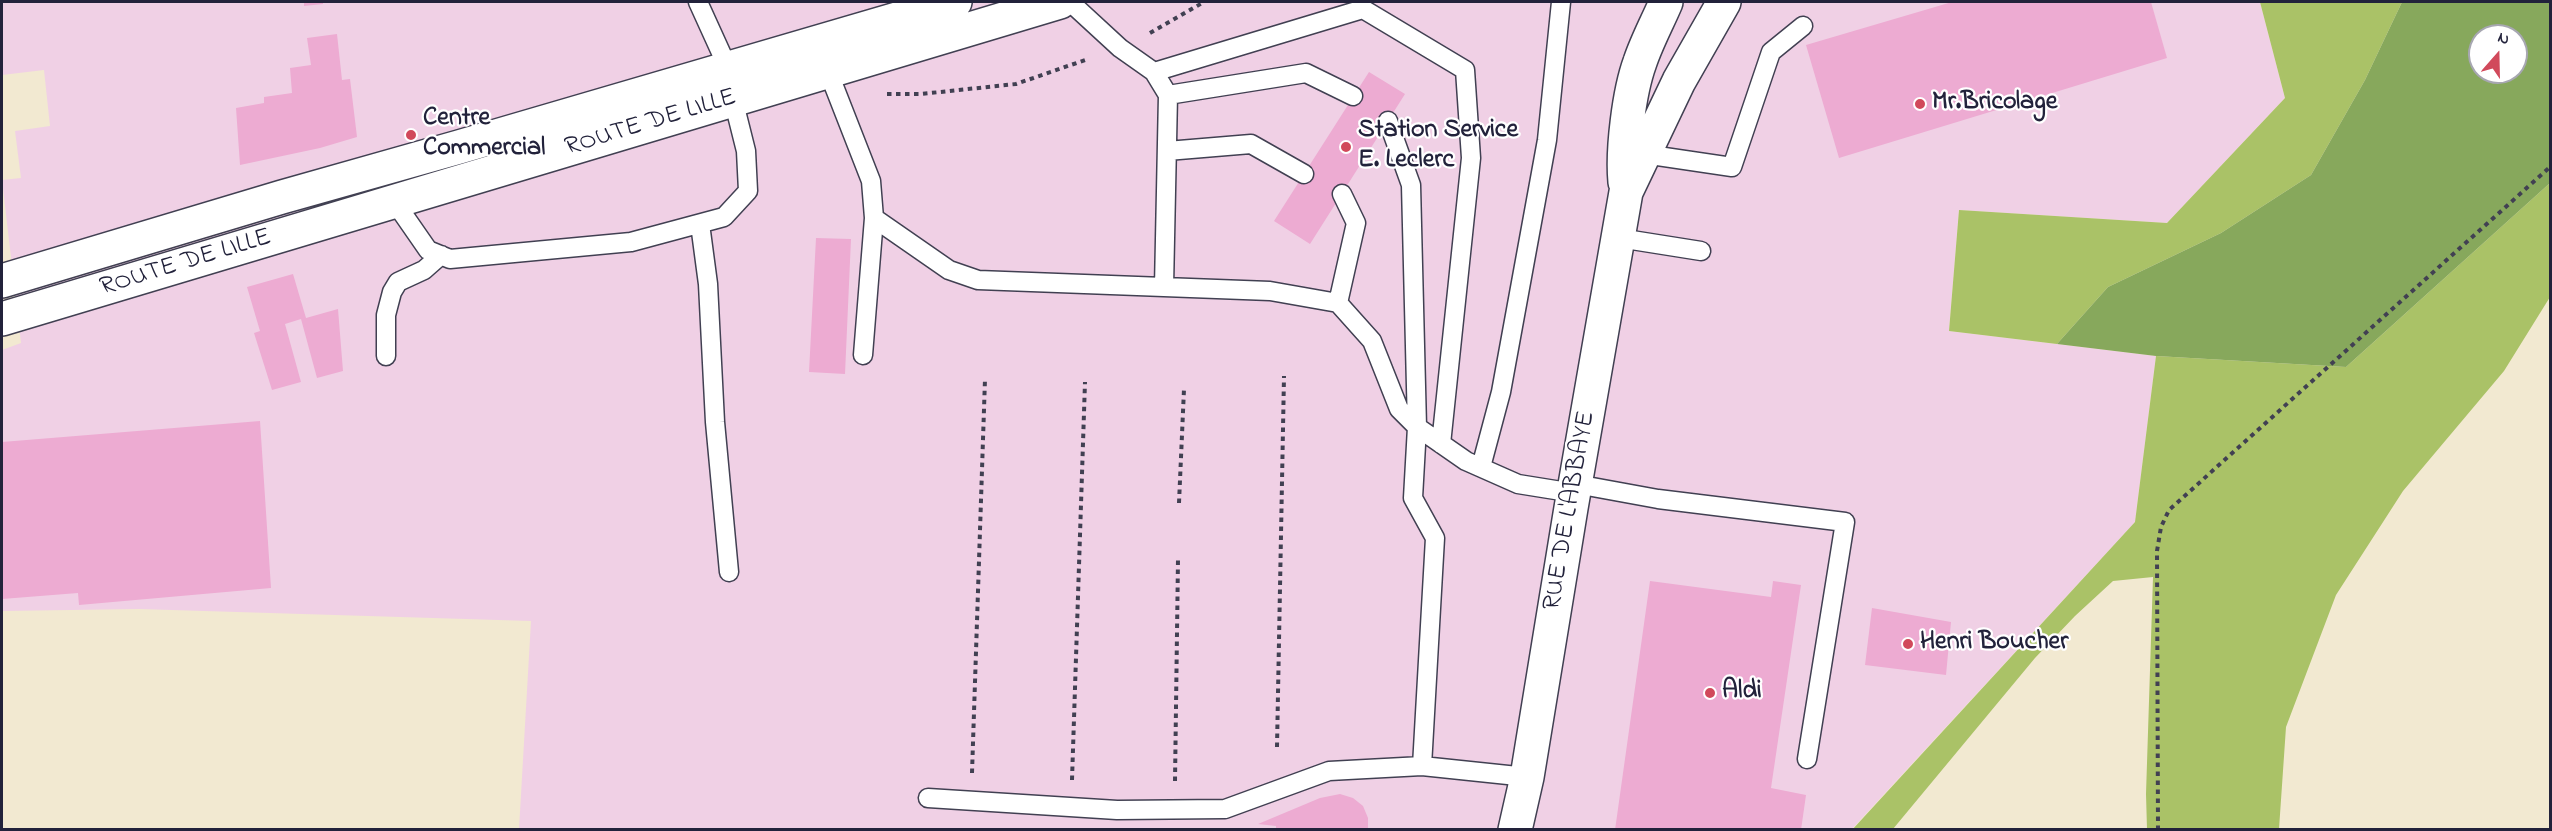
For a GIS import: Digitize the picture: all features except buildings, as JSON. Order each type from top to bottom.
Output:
[{"type":"main road","name":"ROUTE DE LILLE","points":[[2,319],[394,201],[955,2]]},
{"type":"main road","name":"ROUTE DE LILLE","points":[[2,281],[282,197],[731,83],[828,71],[1060,2]]},
{"type":"main road","name":"RUE DE L'ABBAYE","points":[[1515,830],[1527,777],[1619,238],[1626,192],[1623,164],[1632,99],[1640,62],[1666,2]]},
{"type":"main road","name":"RUE DE L'ABBAYE","points":[[1626,192],[1679,81],[1724,2]]},
{"type":"lane","points":[[394,201],[428,250],[450,259],[631,242],[724,217],[748,191],[746,151],[731,83],[698,2]]},
{"type":"lane","points":[[1070,2],[1120,48],[1154,72],[1168,95],[1164,287]]},
{"type":"lane","points":[[1481,467],[1501,392],[1547,140],[1561,2]]},
{"type":"lane","points":[[1154,72],[1363,9],[1465,70],[1472,158],[1441,444]]},
{"type":"lane","points":[[1644,154],[1732,167],[1771,52],[1803,26]]},
{"type":"lane","points":[[828,71],[871,181],[874,218],[863,355]]},
{"type":"lane","points":[[1168,95],[1306,72],[1353,96]]},
{"type":"lane","points":[[1388,121],[1411,185],[1417,427],[1413,498],[1435,538],[1422,766]]},
{"type":"lane","points":[[1167,151],[1251,144],[1304,174]]},
{"type":"lane","points":[[1338,303],[1356,223],[1342,194]]},
{"type":"lane","points":[[874,218],[950,270],[978,280],[1270,291],[1338,303],[1372,341],[1399,410],[1417,427],[1466,461],[1518,484],[1575,488],[1845,522],[1807,759]]},
{"type":"lane","points":[[700,224],[708,284],[715,422],[729,572]]},
{"type":"lane","points":[[1619,238],[1701,251]]},
{"type":"lane","points":[[386,356],[386,315],[392,292],[398,282],[424,270],[441,255]]},
{"type":"lane","points":[[928,798],[1117,810],[1226,809],[1329,771],[1422,766],[1527,777]]},
{"type":"path","points":[[921,94],[1016,84],[1120,48],[1204,2]]},
{"type":"path","points":[[2158,830],[2157,551],[2161,526],[2169,510],[2550,167]]},
{"type":"path","points":[[1277,747],[1284,376]]},
{"type":"path","points":[[971,801],[985,379]]},
{"type":"path","points":[[1072,807],[1085,382]]},
{"type":"path","points":[[1179,503],[1184,388]]},
{"type":"path","points":[[1175,781],[1178,559]]},
{"type":"shaded area","points":[[2,2],[2260,2],[2285,98],[2167,223],[1959,210],[1949,331],[2156,356],[2135,522],[1852,829],[519,829],[531,621],[139,609],[2,611],[2,350],[21,343],[2,180],[21,178],[15,131],[50,126],[44,70],[2,75]]},
{"type":"green space","points":[[2260,2],[2402,2],[2365,80],[2311,175],[2221,233],[2108,287],[2057,344],[1949,331],[1959,210],[2167,223],[2285,98]]},
{"type":"green space","points":[[2402,2],[2550,2],[2550,183],[2346,367],[2156,356],[2057,344],[2108,287],[2221,233],[2311,175],[2365,80]]},
{"type":"green space","points":[[2550,183],[2550,297],[2504,371],[2403,491],[2336,595],[2286,727],[2279,829],[2147,829],[2146,794],[2153,577],[2113,581],[2075,616],[2035,658],[1893,829],[1852,830],[2135,522],[2156,356],[2346,367]]},
{"type":"place","name":"Mr.Bricolage","points":[[1920,104]]},
{"type":"place","name":"Centre Commercial","points":[[411,135]]},
{"type":"place","name":"Station Service E. Leclerc","points":[[1346,147]]},
{"type":"place","name":"Henri Boucher","points":[[1908,644]]},
{"type":"place","name":"Aldi","points":[[1710,693]]}]
